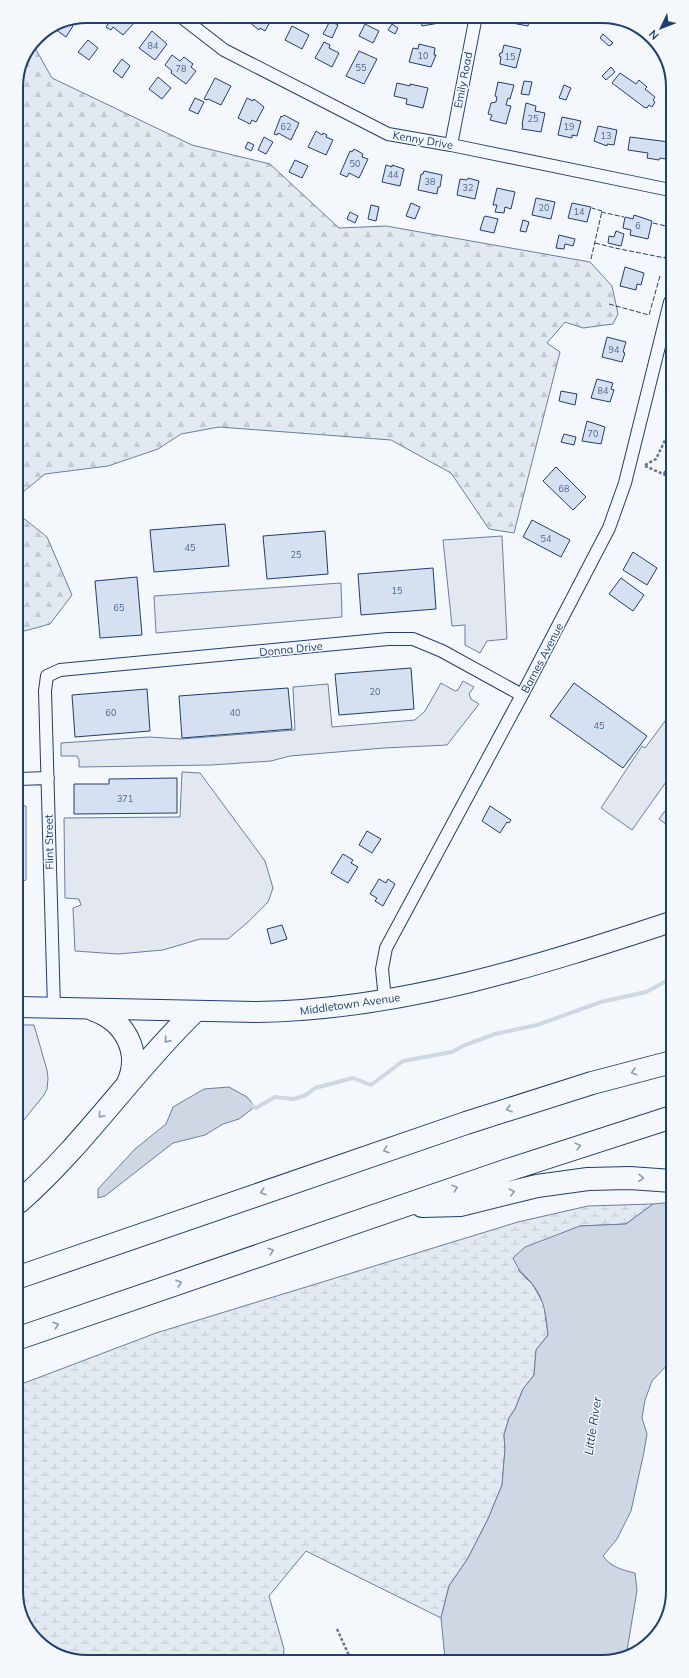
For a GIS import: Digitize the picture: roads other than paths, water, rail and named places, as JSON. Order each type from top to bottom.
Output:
[{"type":"highway","points":[[94,1010],[105,1014],[115,1022],[123,1030],[130,1041],[134,1063],[132,1074],[127,1086]]},
{"type":"highway","points":[[23,1198],[57,1165],[194,1012]]},
{"type":"highway","points":[[23,1275],[466,1123],[585,1085],[666,1064]]},
{"type":"highway","points":[[23,1337],[405,1205],[666,1119]]},
{"type":"highway","points":[[405,1205],[460,1205],[537,1186],[588,1179],[630,1178],[666,1181]]},
{"type":"main road","name":"Middletown Avenue","points":[[23,1007],[94,1010],[257,1012],[308,1010],[385,1000],[493,977],[560,958],[666,924]]},
{"type":"street","name":"Kenny Drive","points":[[189,23],[224,50],[388,134],[451,145],[666,189]]},
{"type":"street","name":"Emily Road","points":[[451,145],[475,23]]},
{"type":"street","name":"Barnes Avenue","points":[[385,1000],[382,969],[386,948],[522,696],[609,528],[625,483],[666,318]]},
{"type":"street","name":"Donna Drive","points":[[47,676],[60,670],[388,639],[413,639],[442,651],[522,696]]},
{"type":"street","name":"Flint Street","points":[[47,676],[45,691],[54,1008]]},
{"type":"street","points":[[23,779],[48,778]]},
{"type":"water","points":[[229,1087],[247,1097],[252,1103],[252,1109],[239,1119],[223,1124],[205,1135],[173,1143],[105,1196],[98,1198],[98,1189],[135,1149],[166,1124],[173,1107],[204,1089]]},
{"type":"water","name":"Little River","points":[[653,1204],[666,1204],[666,1366],[652,1381],[645,1400],[642,1418],[647,1434],[631,1511],[617,1539],[603,1556],[613,1565],[635,1573],[637,1590],[627,1649],[622,1652],[602,1655],[445,1655],[441,1618],[449,1586],[468,1558],[488,1519],[502,1485],[505,1449],[504,1435],[509,1418],[515,1409],[523,1389],[534,1375],[536,1350],[548,1335],[544,1309],[540,1297],[513,1258],[525,1247],[580,1226],[626,1224]]},
{"type":"waterway","points":[[248,1103],[256,1108],[275,1097],[294,1099],[306,1095],[315,1088],[353,1078],[371,1085],[403,1061],[452,1052],[465,1045],[495,1034],[537,1025],[601,1002],[646,992],[666,981]]}]
